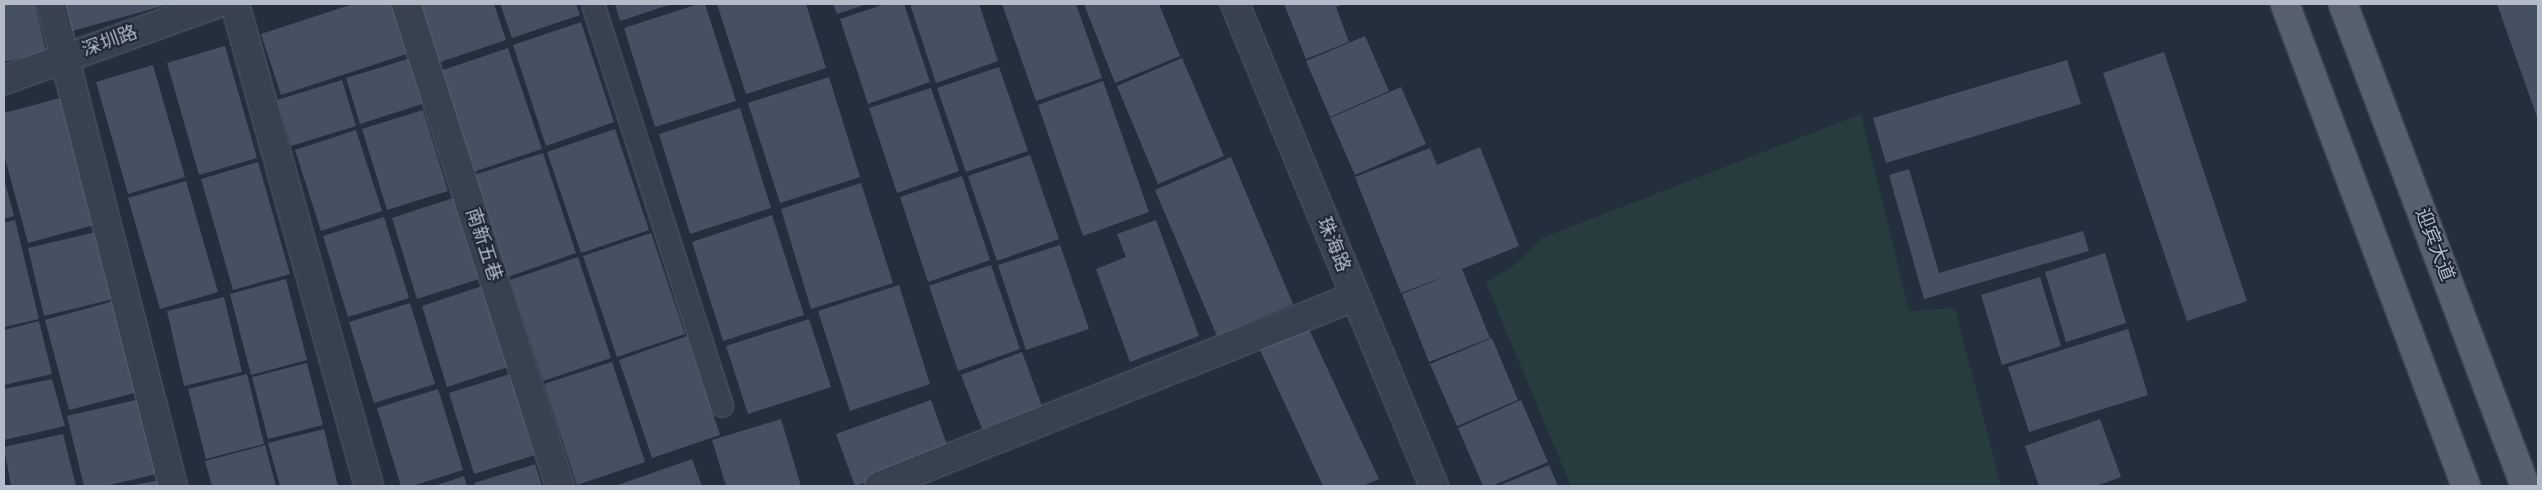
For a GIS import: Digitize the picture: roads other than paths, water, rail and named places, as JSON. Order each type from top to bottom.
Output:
[{"type":"main road","points":[[2285,4],[2466,486]]},
{"type":"main road","name":"迎宾大道","points":[[2342,4],[2525,486]]},
{"type":"street","points":[[51,4],[173,486]]},
{"type":"street","name":"深圳路","points":[[4,80],[216,4]]},
{"type":"street","points":[[235,4],[369,486]]},
{"type":"street","name":"南新五巷","points":[[406,4],[560,486]]},
{"type":"street","name":"珠海路","points":[[1221,4],[1342,302],[1420,486]]},
{"type":"street","name":"珠海路","points":[[1235,4],[1434,486]]},
{"type":"street","points":[[879,486],[1342,302]]},
{"type":"lane","points":[[593,4],[722,406]]}]
